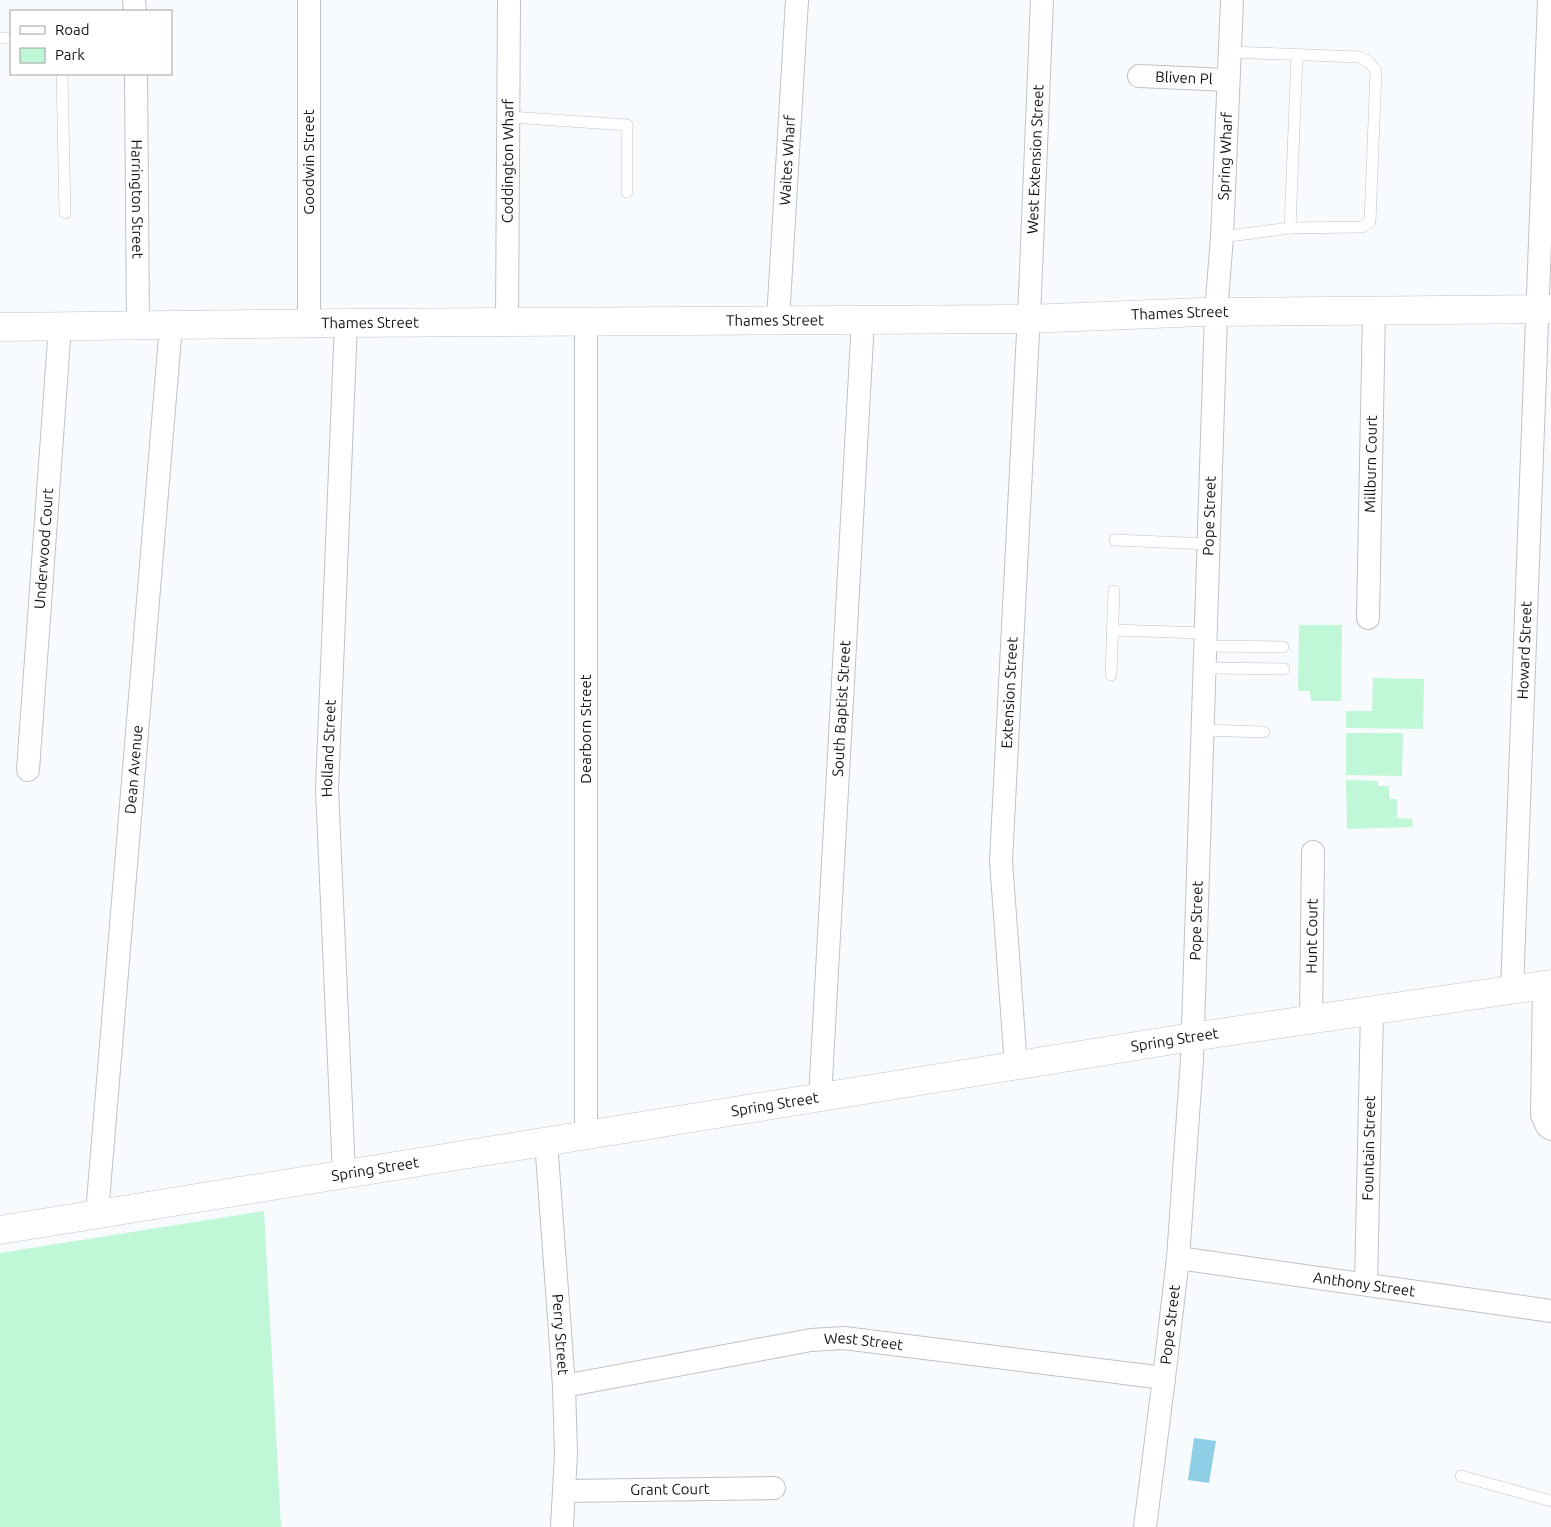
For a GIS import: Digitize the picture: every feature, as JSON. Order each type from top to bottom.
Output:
[{"type":"main road","name":"Thames Street","points":[[0,327],[1028,319],[1216,313],[1544,309]]},
{"type":"main road","name":"Spring Street","points":[[0,1230],[1192,1037],[1548,985]]},
{"type":"street","name":"Goodwin Street","points":[[309,0],[309,324]]},
{"type":"street","name":"Coddington Wharf","points":[[508,322],[509,0]]},
{"type":"street","name":"Waites Wharf","points":[[778,320],[798,0]]},
{"type":"street","name":"West Extension Street","points":[[1028,319],[1042,0]]},
{"type":"street","name":"Spring Wharf","points":[[1216,313],[1222,237],[1232,0]]},
{"type":"street","name":"Howard Street","points":[[1512,990],[1544,309],[1549,0]]},
{"type":"street","name":"Harrington Street","points":[[136,75],[138,325]]},
{"type":"street","name":"Bliven Pl","points":[[1140,76],[1228,80]]},
{"type":"street","name":"Millburn Court","points":[[1368,618],[1374,311]]},
{"type":"street","name":"Pope Street","points":[[1146,1527],[1178,1258],[1192,1037],[1216,313]]},
{"type":"street","name":"Extension Street","points":[[1016,1066],[1001,861],[1028,319]]},
{"type":"street","name":"South Baptist Street","points":[[820,1098],[863,320]]},
{"type":"street","name":"Dearborn Street","points":[[586,322],[586,1135]]},
{"type":"street","name":"Holland Street","points":[[344,1174],[326,789],[346,323]]},
{"type":"street","name":"Dean Avenue","points":[[97,1213],[171,325]]},
{"type":"street","name":"Underwood Court","points":[[28,770],[60,326]]},
{"type":"street","name":"Hunt Court","points":[[1311,1021],[1313,852]]},
{"type":"street","points":[[1548,985],[1542,1115],[1547,1126],[1551,1129]]},
{"type":"street","name":"Fountain Street","points":[[1366,1284],[1372,1011]]},
{"type":"street","name":"Perry Street","points":[[546,1142],[564,1386],[566,1453],[562,1527]]},
{"type":"street","name":"Anthony Street","points":[[1178,1258],[1551,1311]]},
{"type":"street","name":"West Street","points":[[564,1386],[812,1340],[844,1338],[1164,1378]]},
{"type":"street","name":"Grant Court","points":[[564,1491],[774,1488]]},
{"type":"lane","points":[[1222,237],[1290,228],[1362,226],[1370,222],[1376,71],[1369,62],[1359,57],[1230,52]]},
{"type":"lane","points":[[1290,228],[1297,55]]},
{"type":"lane","points":[[62,75],[64,213]]},
{"type":"lane","points":[[510,117],[627,125],[627,192]]},
{"type":"lane","points":[[1115,540],[1209,544]]},
{"type":"lane","points":[[1110,675],[1114,591]]},
{"type":"lane","points":[[1112,630],[1205,649],[1284,669]]},
{"type":"lane","points":[[1205,649],[1283,647]]},
{"type":"lane","points":[[1202,730],[1264,732]]},
{"type":"lane","points":[[1461,1476],[1551,1501]]},
{"type":"green space","points":[[1299,625],[1342,625],[1341,701],[1311,701],[1310,691],[1298,691]]},
{"type":"green space","points":[[1373,678],[1424,679],[1423,729],[1346,728],[1346,711],[1372,711]]},
{"type":"green space","points":[[1346,733],[1403,733],[1402,776],[1346,775]]},
{"type":"green space","points":[[1346,780],[1378,781],[1378,786],[1389,786],[1389,799],[1397,799],[1397,818],[1412,819],[1413,827],[1347,829]]},
{"type":"green space","points":[[264,1211],[281,1527],[0,1527],[0,1253]]},
{"type":"water","points":[[1194,1438],[1216,1441],[1209,1483],[1188,1480]]}]
